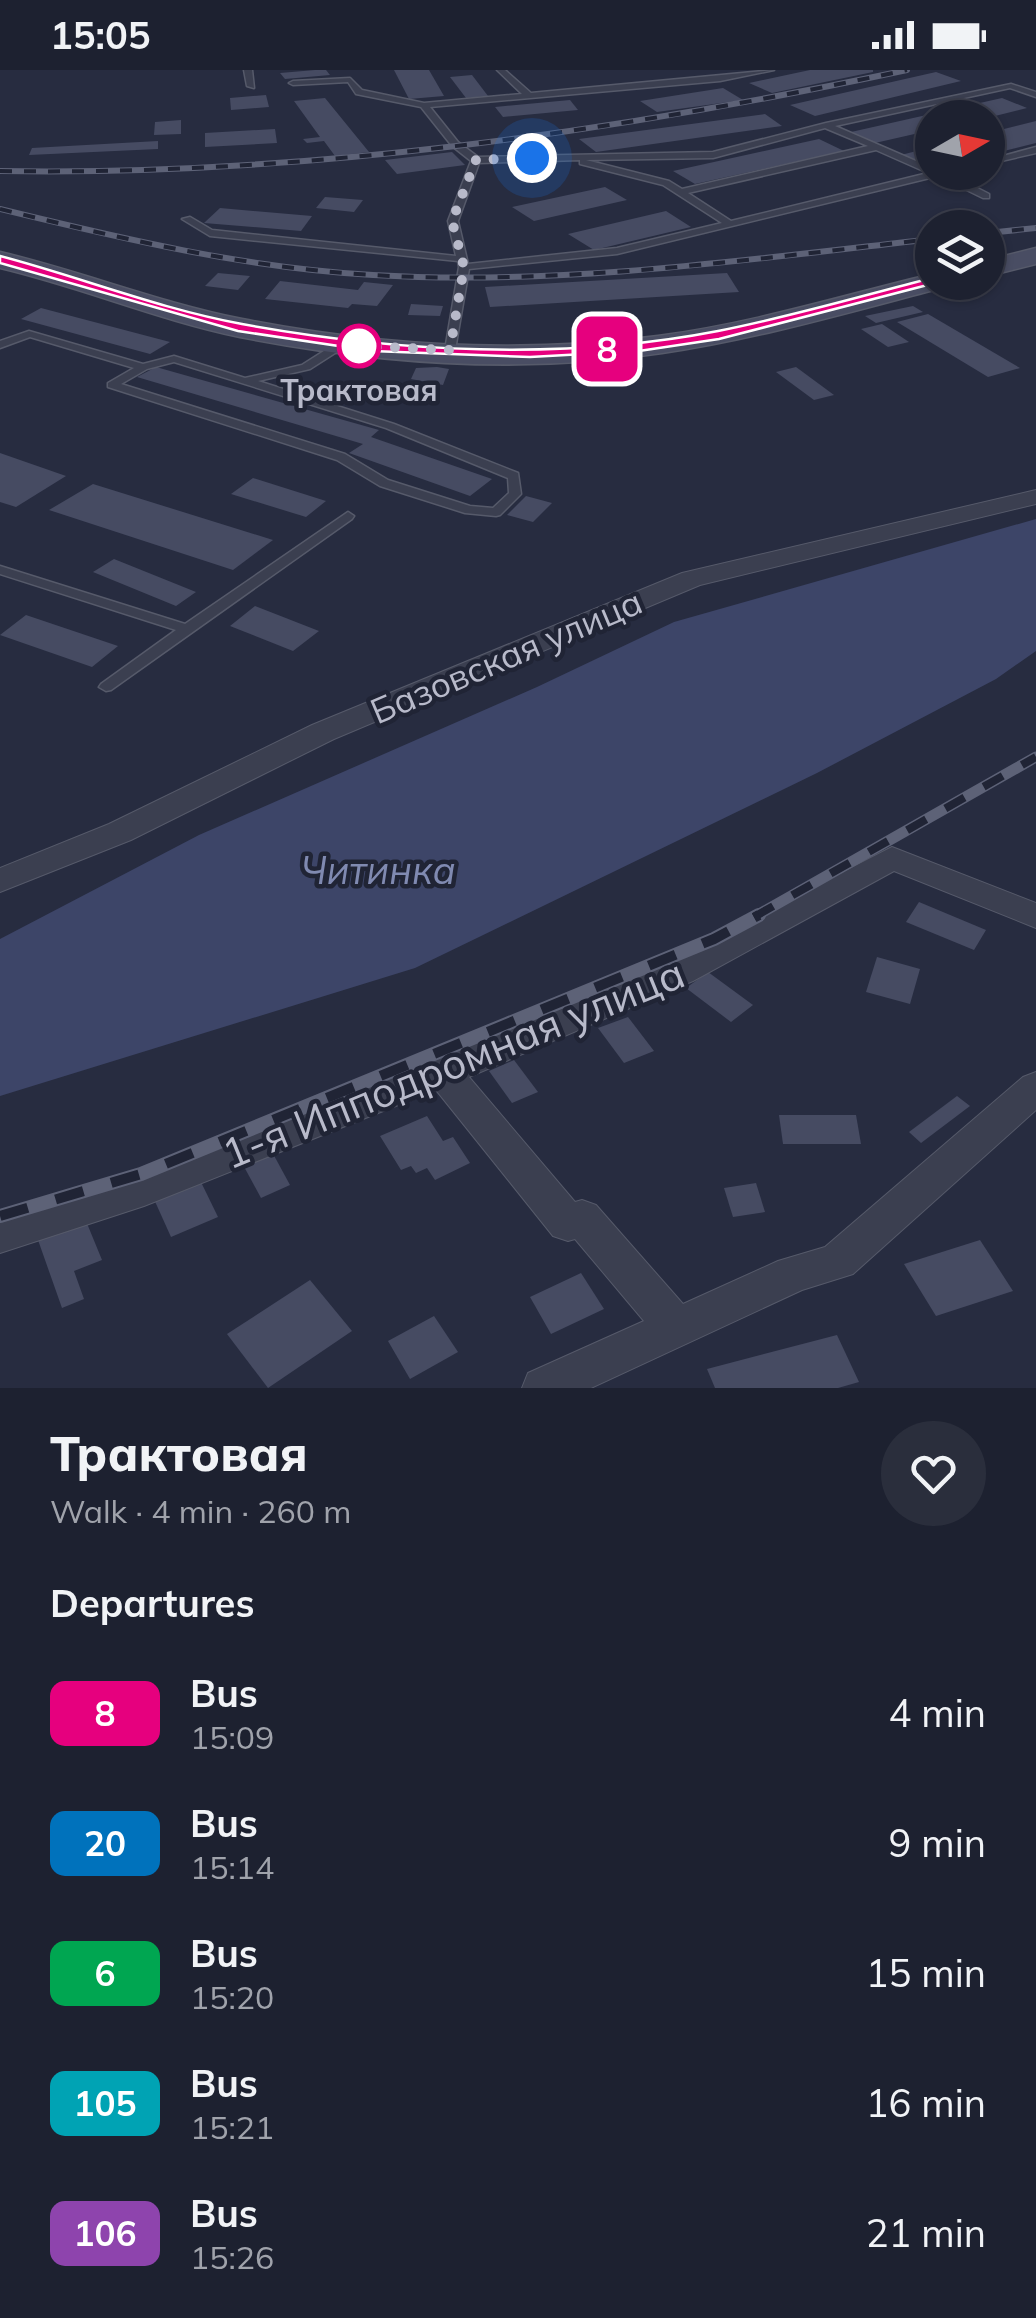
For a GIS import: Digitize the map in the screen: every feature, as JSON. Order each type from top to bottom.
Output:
[{"type":"main road","points":[[1005,264],[1036,256]]},
{"type":"main road","points":[[0,260],[238,327],[342,344],[530,353],[655,345],[719,335],[915,286]]},
{"type":"street","name":"Базовская улица","points":[[0,881],[120,832],[323,732],[690,580],[1036,497]]},
{"type":"street","name":"1-я Ипподромная улица","points":[[0,1235],[130,1194],[443,1072],[680,972],[892,858],[1036,916]]},
{"type":"street","points":[[443,1072],[568,1224],[582,1217],[674,1326]]},
{"type":"street","points":[[544,1388],[792,1274],[838,1261],[1036,1087]]},
{"type":"lane","points":[[248,70],[250,86]]},
{"type":"lane","points":[[501,70],[528,96]]},
{"type":"lane","points":[[293,83],[350,80],[359,92],[424,105],[720,79],[770,70]]},
{"type":"lane","points":[[424,105],[454,144],[476,160],[713,155],[826,125],[1011,86],[1036,95]]},
{"type":"lane","points":[[826,125],[915,163]]},
{"type":"lane","points":[[680,192],[877,147]]},
{"type":"lane","points":[[1005,158],[1036,150]]},
{"type":"lane","points":[[560,157],[666,182],[730,224]]},
{"type":"lane","points":[[450,350],[464,263],[452,221],[476,160]]},
{"type":"lane","points":[[187,219],[210,233],[464,263],[616,251],[915,178]]},
{"type":"lane","points":[[974,190],[986,196]]},
{"type":"lane","points":[[0,345],[29,334],[143,367]]},
{"type":"lane","points":[[245,382],[306,368],[342,344]]},
{"type":"lane","points":[[174,359],[390,426],[514,476],[515,494],[496,512],[469,510],[384,483],[341,457],[112,385],[143,367],[174,359]]},
{"type":"lane","points":[[106,687],[348,516]]},
{"type":"lane","points":[[0,570],[187,629]]},
{"type":"water","name":"Читинка","points":[[1036,519],[1036,651],[996,679],[817,773],[415,968],[0,1096],[0,939],[199,835],[537,687],[674,622]]},
{"type":"building","points":[[326,70],[330,75],[285,79],[280,73]]},
{"type":"building","points":[[394,70],[429,70],[444,96],[409,99]]},
{"type":"building","points":[[810,70],[873,72],[772,93],[749,83]]},
{"type":"building","points":[[936,72],[961,81],[815,116],[790,105]]},
{"type":"building","points":[[472,75],[488,96],[466,98],[450,77]]},
{"type":"building","points":[[723,88],[743,100],[657,112],[640,101]]},
{"type":"building","points":[[266,95],[269,107],[231,110],[230,98]]},
{"type":"building","points":[[325,98],[369,152],[335,156],[324,141],[307,143],[303,139],[320,137],[294,101]]},
{"type":"building","points":[[1002,98],[1027,108],[1005,114],[1005,100],[993,100]]},
{"type":"building","points":[[570,100],[578,110],[503,117],[495,107]]},
{"type":"building","points":[[765,114],[782,126],[596,152],[579,139]]},
{"type":"building","points":[[915,118],[915,134],[875,143],[851,132]]},
{"type":"building","points":[[181,120],[181,134],[154,135],[155,122]]},
{"type":"building","points":[[1036,121],[1036,143],[1005,151],[1005,129]]},
{"type":"building","points":[[275,129],[277,143],[205,147],[205,133]]},
{"type":"building","points":[[819,139],[844,151],[695,184],[673,171]]},
{"type":"building","points":[[158,141],[158,149],[29,155],[32,148]]},
{"type":"building","points":[[915,151],[915,161],[901,155]]},
{"type":"building","points":[[452,152],[465,165],[397,174],[385,160]]},
{"type":"building","points":[[605,187],[627,200],[534,221],[512,207]]},
{"type":"building","points":[[325,197],[363,200],[354,212],[316,208]]},
{"type":"building","points":[[220,208],[312,216],[301,231],[204,223]]},
{"type":"building","points":[[666,211],[691,227],[594,250],[568,234]]},
{"type":"building","points":[[218,273],[250,276],[238,290],[205,286]]},
{"type":"building","points":[[727,273],[739,292],[490,307],[485,287]]},
{"type":"building","points":[[280,281],[358,290],[364,282],[393,285],[377,306],[352,304],[348,308],[265,299]]},
{"type":"building","points":[[411,304],[443,306],[440,316],[408,315]]},
{"type":"building","points":[[913,306],[923,312],[876,323],[865,316]]},
{"type":"building","points":[[41,308],[170,342],[150,354],[21,319]]},
{"type":"building","points":[[928,314],[1020,368],[988,377],[897,322]]},
{"type":"building","points":[[882,324],[909,342],[888,347],[861,329]]},
{"type":"building","points":[[156,367],[379,430],[371,437],[492,479],[470,496],[349,453],[363,444],[137,377]]},
{"type":"building","points":[[796,367],[834,395],[814,400],[776,372]]},
{"type":"building","points":[[416,368],[449,369],[443,385],[411,379]]},
{"type":"building","points":[[0,453],[66,476],[16,507],[0,502]]},
{"type":"building","points":[[253,478],[326,501],[306,517],[231,494]]},
{"type":"building","points":[[93,484],[273,540],[233,570],[49,510]]},
{"type":"building","points":[[526,496],[552,503],[533,522],[507,515]]},
{"type":"building","points":[[114,559],[196,592],[176,606],[93,572]]},
{"type":"building","points":[[255,606],[319,631],[293,651],[230,626]]},
{"type":"building","points":[[26,615],[118,646],[92,667],[0,635]]},
{"type":"building","points":[[919,902],[986,930],[974,950],[906,922]]},
{"type":"building","points":[[877,957],[920,969],[910,1004],[866,992]]},
{"type":"building","points":[[708,972],[753,1005],[731,1022],[686,988]]},
{"type":"building","points":[[628,1017],[654,1051],[624,1063],[598,1028]]},
{"type":"building","points":[[514,1060],[538,1092],[512,1103],[489,1071]]},
{"type":"building","points":[[957,1096],[970,1106],[921,1143],[909,1132]]},
{"type":"building","points":[[779,1115],[856,1115],[861,1144],[783,1144]]},
{"type":"building","points":[[427,1116],[443,1141],[453,1137],[470,1163],[435,1180],[427,1168],[416,1173],[411,1166],[401,1170],[380,1136]]},
{"type":"building","points":[[271,1150],[290,1185],[261,1198],[242,1163]]},
{"type":"building","points":[[199,1178],[218,1217],[171,1237],[153,1197]]},
{"type":"building","points":[[756,1183],[765,1212],[733,1217],[724,1188]]},
{"type":"building","points":[[86,1221],[102,1260],[74,1271],[84,1299],[62,1308],[38,1240]]},
{"type":"building","points":[[980,1240],[1013,1291],[936,1316],[904,1264]]},
{"type":"building","points":[[581,1273],[604,1309],[551,1334],[530,1297]]},
{"type":"building","points":[[310,1280],[352,1331],[268,1388],[227,1334]]},
{"type":"building","points":[[434,1316],[458,1352],[410,1379],[388,1341]]},
{"type":"building","points":[[837,1335],[859,1382],[838,1388],[715,1388],[707,1369]]},
{"type":"railway","points":[[0,171],[228,166],[456,146],[683,113],[907,70]]},
{"type":"railway","points":[[0,209],[232,259],[373,275],[583,274],[915,241]]},
{"type":"railway","points":[[1005,231],[1036,228]]},
{"type":"railway","points":[[754,917],[1036,757]]},
{"type":"railway","points":[[0,1216],[141,1174],[714,939],[759,915]]},
{"type":"bus line","name":"8","points":[[0,260],[238,327],[372,347],[530,353],[639,347],[719,335],[915,286]]},
{"type":"place","name":"Трактовая","points":[[359,346]]},
{"type":"route","points":[[359,346],[450,350],[464,267],[452,221],[476,160],[532,158]]}]
